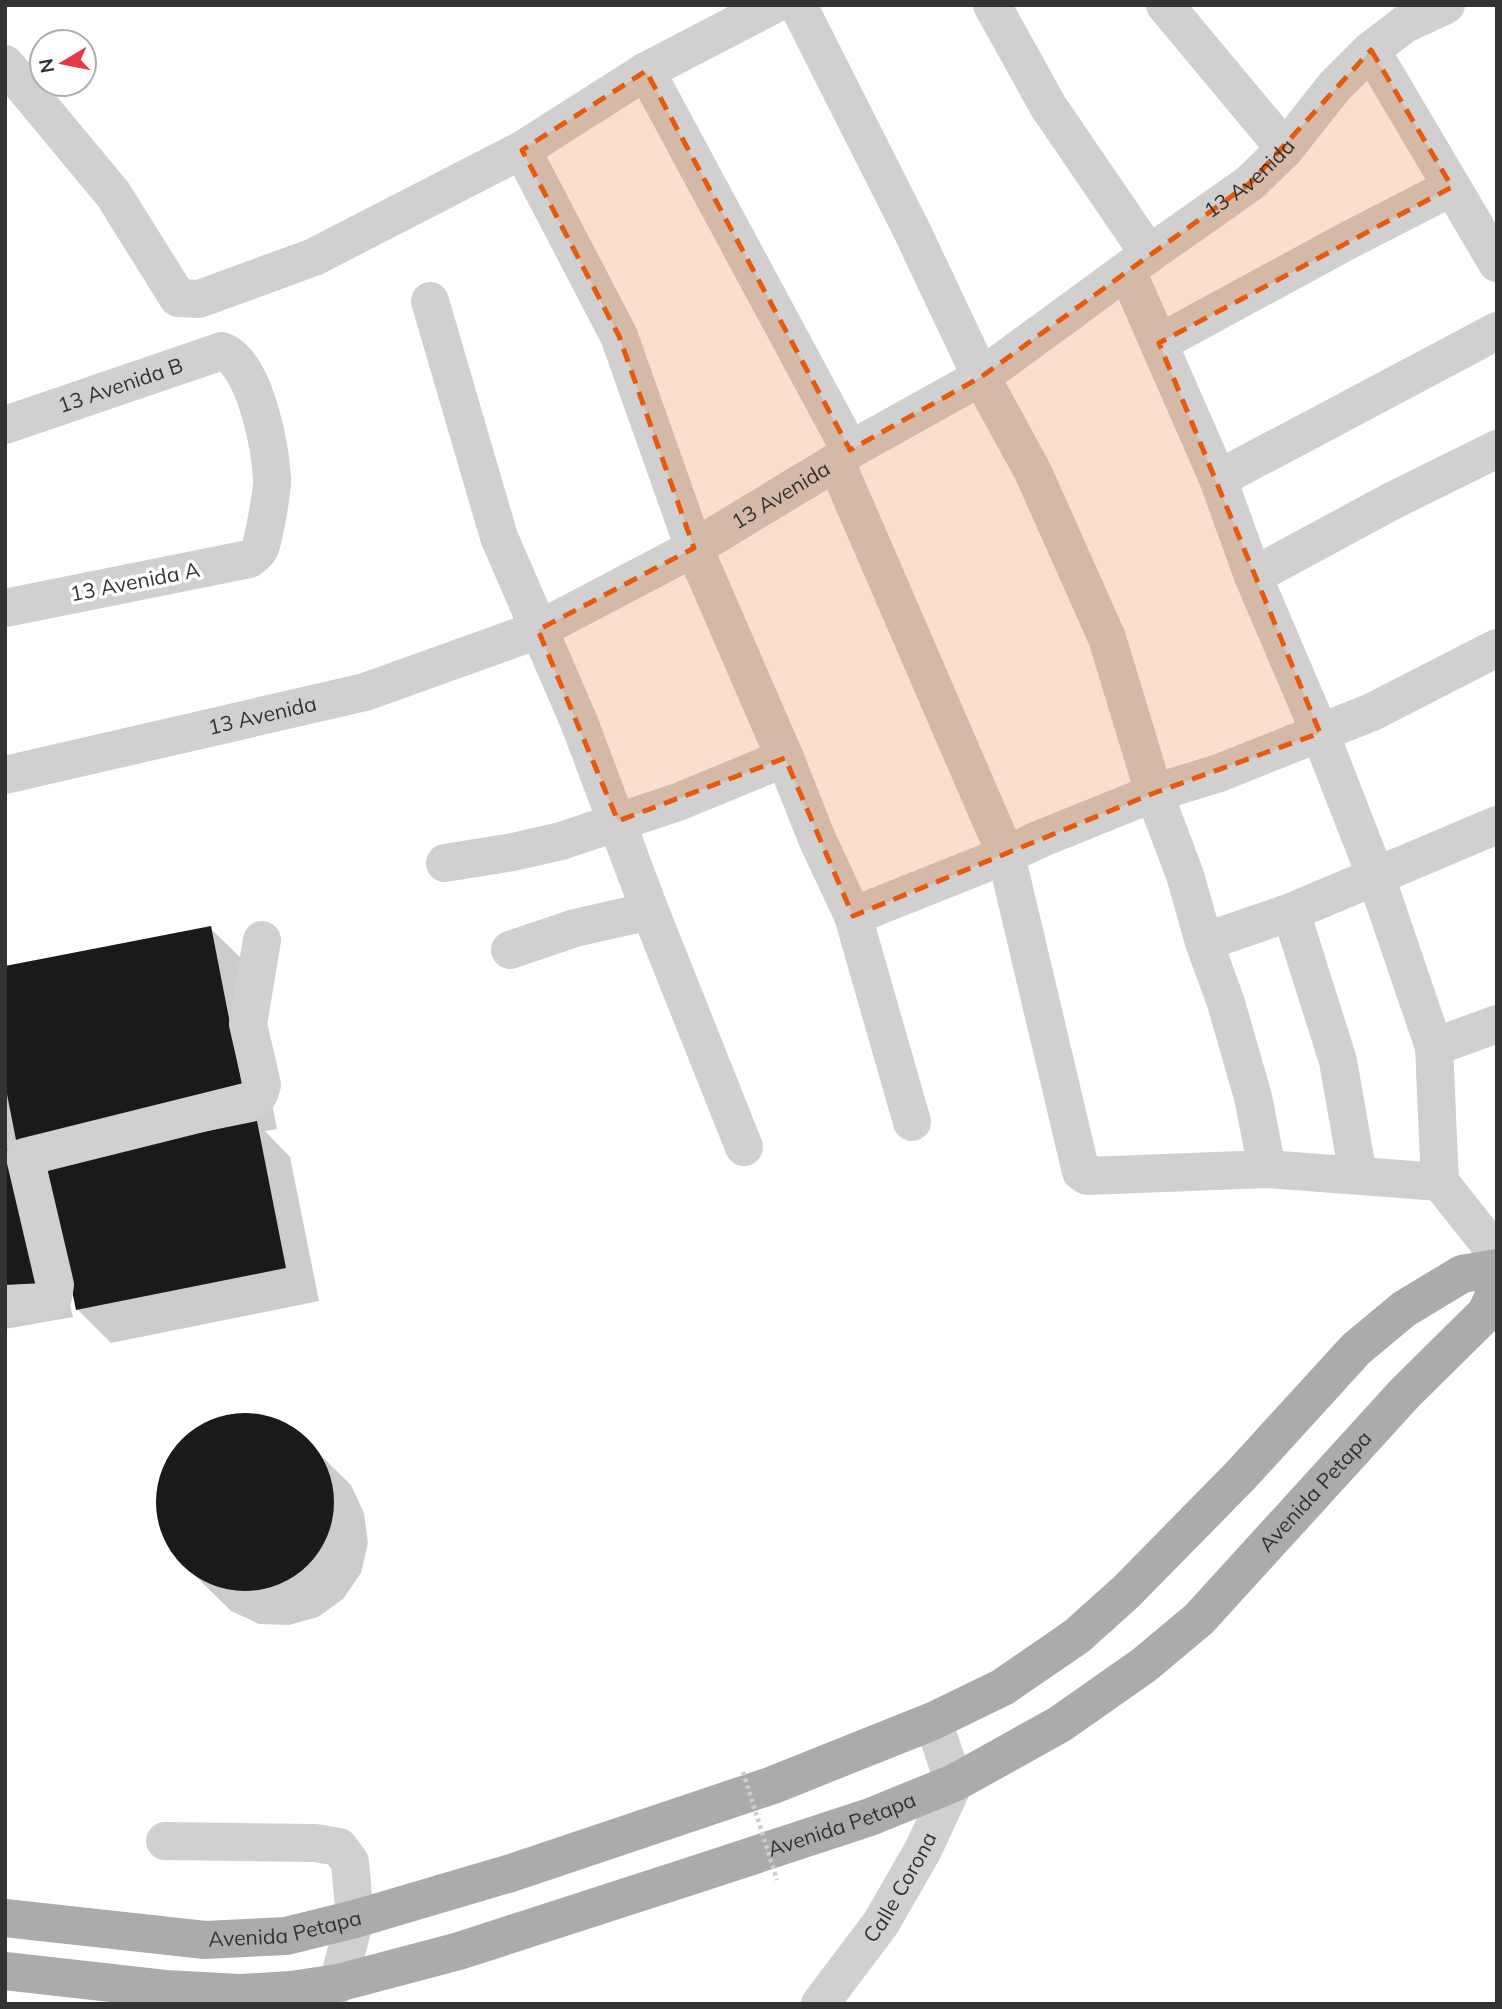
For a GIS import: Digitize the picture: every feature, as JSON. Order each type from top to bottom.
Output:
[{"type":"main road","name":"Avenida Petapa","points":[[5,1918],[205,1940],[286,1936],[355,1919],[511,1873],[773,1785],[933,1721],[1003,1687],[1077,1636],[1126,1592],[1241,1475],[1356,1349],[1404,1310],[1462,1274],[1497,1268]]},
{"type":"main road","name":"Avenida Petapa","points":[[5,1971],[142,1995],[291,1990],[329,1993],[870,1817],[954,1783],[1060,1724],[1144,1665],[1199,1619],[1405,1394],[1486,1313],[1497,1289]]},
{"type":"street","points":[[5,64],[113,194],[178,298],[189,300],[199,299],[314,257],[522,150],[646,71],[773,5]]},
{"type":"street","points":[[798,5],[912,231],[981,377],[1033,472],[1107,638],[1154,793],[1185,876],[1204,942],[1226,1003],[1253,1097],[1267,1169]]},
{"type":"street","points":[[992,5],[1138,262],[1159,343],[1218,479],[1253,576],[1320,733],[1376,877],[1434,1047],[1440,1182],[1497,1254]]},
{"type":"street","points":[[1165,5],[1285,149]]},
{"type":"street","name":"13 Avenida","points":[[5,775],[365,692],[538,629],[694,548],[843,456],[981,377],[1250,183],[1285,149],[1398,15],[1446,5]]},
{"type":"street","points":[[1371,50],[1497,263]]},
{"type":"street","points":[[646,71],[843,456],[1006,855],[1081,1172],[1087,1176],[1267,1169],[1440,1182]]},
{"type":"street","points":[[522,150],[619,335],[694,548],[817,839],[853,916],[912,1122]]},
{"type":"street","points":[[1159,343],[1452,187]]},
{"type":"street","points":[[430,301],[499,537],[579,722],[650,911],[744,1147]]},
{"type":"street","points":[[1218,479],[1497,331]]},
{"type":"street","name":"13 Avenida B","points":[[5,425],[222,351],[229,353],[236,360],[259,404],[273,481],[260,547]]},
{"type":"street","points":[[1253,576],[1392,501],[1497,449]]},
{"type":"street","name":"13 Avenida A","points":[[5,608],[248,559],[260,547]]},
{"type":"street","points":[[853,916],[1154,793],[1219,773],[1372,712],[1497,648]]},
{"type":"street","points":[[445,863],[561,841],[678,803],[785,758]]},
{"type":"street","points":[[1204,942],[1291,912],[1497,825]]},
{"type":"street","points":[[510,950],[575,928],[650,911]]},
{"type":"street","points":[[1291,912],[1338,1061],[1358,1175]]},
{"type":"street","points":[[5,1304],[45,1302],[53,1297],[55,1285],[24,1157],[254,1100],[259,1094],[262,1085],[248,1024],[262,940]]},
{"type":"street","points":[[1434,1047],[1497,1024]]},
{"type":"street","points":[[933,1721],[954,1783]]},
{"type":"street","name":"Calle Corona","points":[[820,2004],[881,1923],[923,1850],[954,1783]]},
{"type":"street","points":[[164,1841],[315,1843],[339,1847],[350,1862],[355,1919],[329,1993]]},
{"type":"path","points":[[743,1772],[777,1880]]},
{"type":"highlighted area","points":[[1371,50],[1452,187],[1159,343],[1320,733],[1154,793],[853,916],[785,758],[618,821],[538,630],[694,548],[619,336],[522,150],[646,71],[850,450],[981,377],[1250,183]]},
{"type":"building","points":[[211,926],[244,1095],[16,1140],[5,1084],[5,966]]},
{"type":"building","points":[[257,1121],[286,1268],[76,1310],[46,1164]]},
{"type":"building","points":[[5,1140],[40,1284],[5,1290]]},
{"type":"building","points":[[245,1413],[279,1419],[308,1439],[328,1468],[334,1502],[328,1536],[308,1565],[279,1585],[245,1591],[211,1585],[182,1565],[162,1536],[156,1502],[162,1468],[182,1439],[211,1419]]}]
